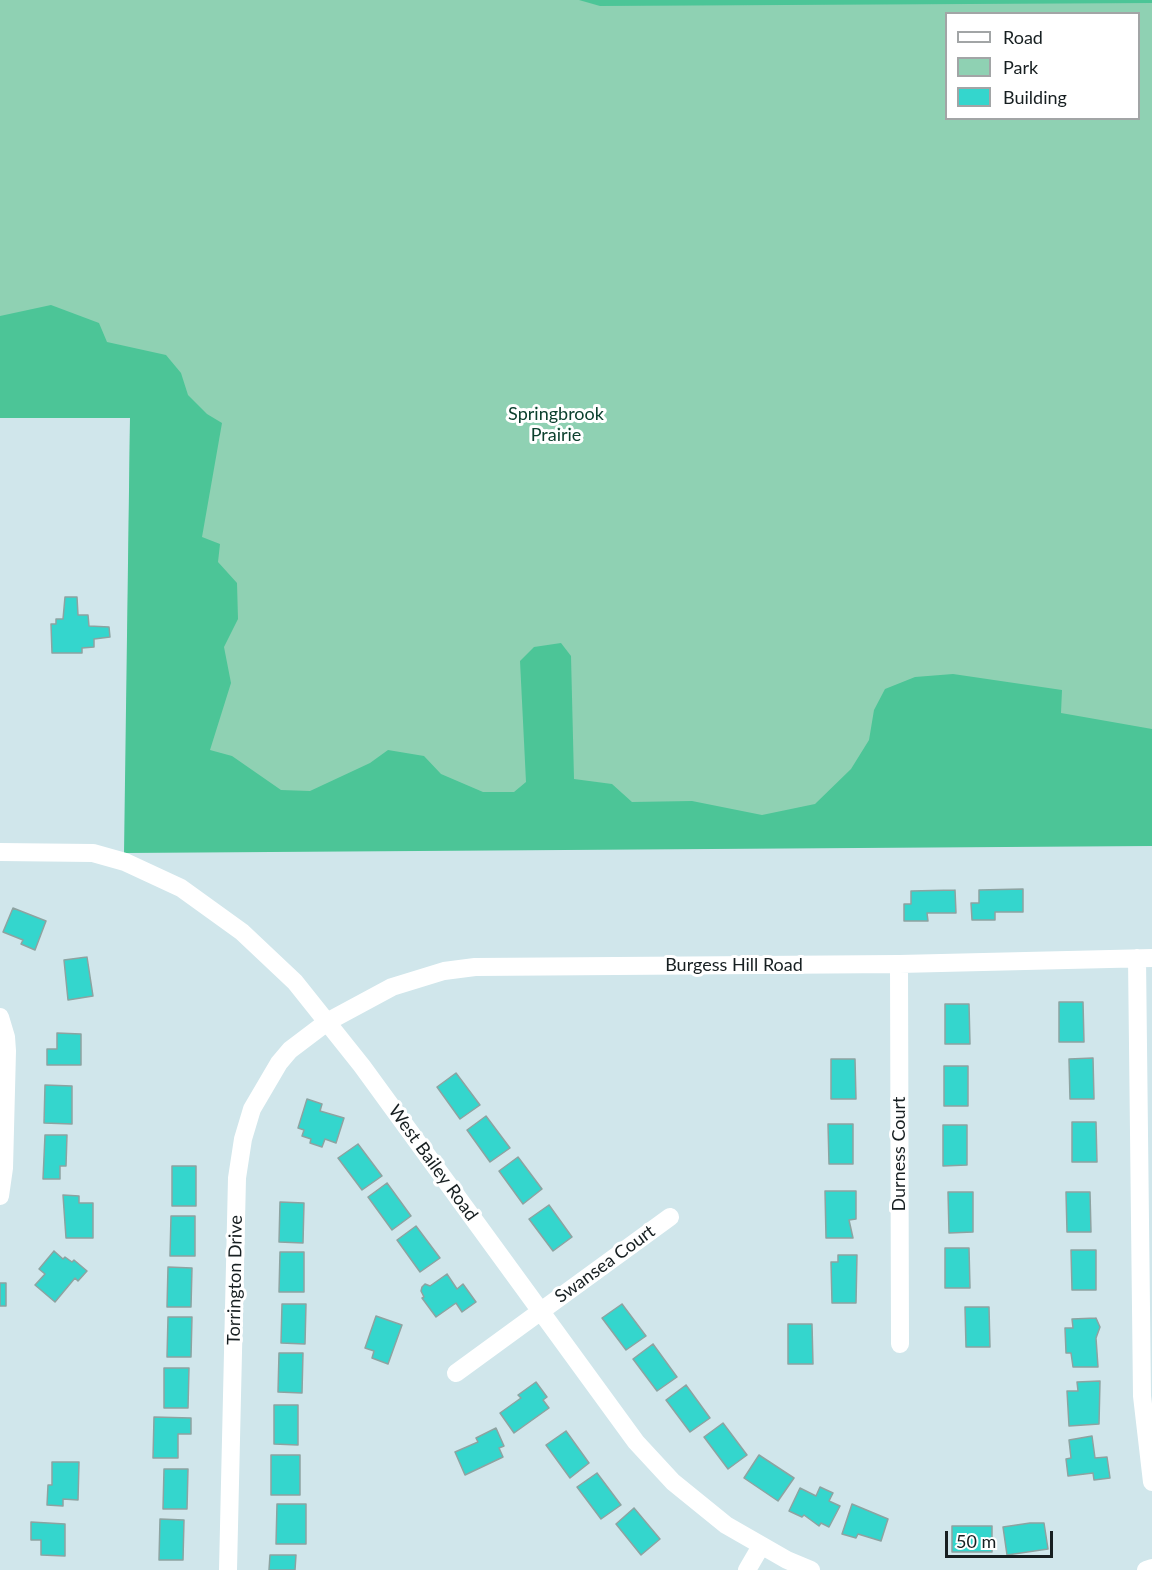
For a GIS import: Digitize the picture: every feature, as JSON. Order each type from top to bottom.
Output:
[{"type":"street","name":"West Bailey Road","points":[[0,852],[93,853],[125,862],[181,888],[242,932],[295,982],[327,1022],[636,1442],[662,1471],[718,1519],[761,1546],[811,1570]]},
{"type":"street","name":"Burgess Hill Road","points":[[327,1022],[392,987],[444,971],[475,967],[898,964],[1144,958]]},
{"type":"street","points":[[1144,958],[1142,1396],[1152,1482]]},
{"type":"street","name":"Durness Court","points":[[898,964],[900,1344]]},
{"type":"street","points":[[0,1017],[6,1037],[7,1051],[4,1168],[0,1196]]},
{"type":"street","name":"Torrington Drive","points":[[228,1570],[237,1178],[243,1139],[252,1108],[279,1063],[290,1050],[327,1022]]},
{"type":"street","name":"Swansea Court","points":[[456,1372],[670,1217]]},
{"type":"street","points":[[747,1570],[761,1546]]},
{"type":"street","points":[[1146,1570],[1152,1568]]},
{"type":"green space","name":"Springbrook Prairie","points":[[0,0],[1152,0],[1152,845],[125,852],[130,418],[0,418]]},
{"type":"green space","points":[[579,0],[1152,0],[1152,3],[600,6]]},
{"type":"green space","points":[[51,305],[99,323],[107,342],[166,355],[181,373],[188,395],[207,414],[222,423],[202,537],[220,544],[218,562],[237,583],[238,619],[224,647],[231,683],[210,750],[232,756],[281,790],[310,791],[370,763],[388,750],[424,756],[441,774],[483,792],[514,792],[526,782],[520,661],[534,647],[561,643],[571,656],[574,779],[612,784],[632,802],[692,801],[762,815],[815,804],[851,769],[869,740],[874,710],[885,689],[915,677],[953,674],[1062,690],[1061,713],[1152,729],[1152,846],[124,853],[130,418],[0,418],[0,316]]},
{"type":"building","points":[[65,597],[77,597],[78,615],[88,615],[89,626],[109,627],[110,637],[94,639],[94,647],[82,648],[82,653],[52,653],[51,624],[56,624],[56,619],[63,619]]},
{"type":"building","points":[[1023,889],[1023,912],[995,912],[995,920],[972,920],[971,903],[979,903],[979,890]]},
{"type":"building","points":[[955,890],[956,913],[927,913],[928,921],[904,921],[904,904],[911,904],[911,891]]},
{"type":"building","points":[[13,908],[46,921],[35,950],[21,944],[23,940],[3,932]]},
{"type":"building","points":[[87,957],[93,996],[68,1000],[64,960]]},
{"type":"building","points":[[1059,1002],[1083,1002],[1084,1042],[1059,1042]]},
{"type":"building","points":[[945,1004],[969,1004],[970,1044],[945,1044]]},
{"type":"building","points":[[57,1033],[81,1034],[81,1065],[47,1065],[47,1049],[57,1049]]},
{"type":"building","points":[[1093,1058],[1094,1099],[1070,1099],[1069,1059]]},
{"type":"building","points":[[831,1059],[855,1059],[856,1099],[831,1099]]},
{"type":"building","points":[[944,1066],[968,1066],[968,1106],[944,1106]]},
{"type":"building","points":[[456,1073],[480,1105],[460,1119],[437,1087]]},
{"type":"building","points":[[45,1085],[72,1086],[72,1124],[44,1123]]},
{"type":"building","points":[[307,1099],[322,1104],[320,1111],[344,1118],[336,1143],[325,1139],[322,1147],[310,1143],[311,1139],[302,1136],[304,1130],[298,1128]]},
{"type":"building","points":[[486,1116],[510,1148],[490,1162],[467,1130]]},
{"type":"building","points":[[1072,1122],[1096,1122],[1097,1162],[1072,1162]]},
{"type":"building","points":[[828,1124],[853,1124],[853,1164],[829,1164]]},
{"type":"building","points":[[943,1125],[967,1125],[967,1165],[943,1166]]},
{"type":"building","points":[[45,1135],[67,1135],[66,1166],[60,1166],[60,1179],[43,1179]]},
{"type":"building","points":[[358,1144],[382,1176],[362,1190],[338,1158]]},
{"type":"building","points":[[518,1157],[542,1189],[523,1204],[499,1171]]},
{"type":"building","points":[[172,1166],[196,1166],[196,1206],[172,1206]]},
{"type":"building","points":[[387,1183],[411,1216],[392,1230],[368,1197]]},
{"type":"building","points":[[825,1191],[856,1191],[856,1219],[849,1220],[853,1238],[826,1238]]},
{"type":"building","points":[[948,1192],[973,1192],[973,1232],[949,1233]]},
{"type":"building","points":[[1066,1192],[1090,1192],[1091,1232],[1067,1232]]},
{"type":"building","points":[[63,1195],[79,1196],[79,1203],[93,1203],[93,1238],[66,1238]]},
{"type":"building","points":[[280,1202],[304,1203],[303,1243],[279,1242]]},
{"type":"building","points":[[549,1205],[572,1237],[553,1251],[529,1219]]},
{"type":"building","points":[[171,1216],[195,1216],[195,1256],[170,1256]]},
{"type":"building","points":[[416,1226],[440,1258],[420,1272],[397,1240]]},
{"type":"building","points":[[945,1248],[969,1248],[970,1288],[945,1288]]},
{"type":"building","points":[[1071,1250],[1096,1250],[1096,1290],[1072,1290]]},
{"type":"building","points":[[54,1251],[63,1259],[65,1257],[72,1262],[74,1260],[87,1271],[78,1281],[75,1278],[55,1302],[35,1285],[45,1274],[39,1269]]},
{"type":"building","points":[[280,1252],[304,1252],[304,1292],[279,1292]]},
{"type":"building","points":[[838,1255],[857,1255],[856,1303],[832,1303],[831,1262],[838,1262]]},
{"type":"building","points":[[168,1267],[192,1268],[191,1307],[167,1307]]},
{"type":"building","points":[[447,1274],[457,1289],[463,1284],[476,1302],[462,1312],[456,1303],[436,1317],[422,1298],[424,1297],[422,1287],[425,1284],[430,1286]]},
{"type":"building","points":[[0,1283],[6,1283],[6,1306],[0,1306]]},
{"type":"building","points":[[282,1304],[306,1304],[305,1344],[281,1343]]},
{"type":"building","points":[[622,1304],[646,1336],[626,1350],[602,1318]]},
{"type":"building","points":[[965,1307],[989,1307],[990,1347],[966,1347]]},
{"type":"building","points":[[376,1316],[402,1325],[388,1364],[372,1358],[374,1351],[365,1348]]},
{"type":"building","points":[[168,1317],[192,1317],[191,1357],[167,1357]]},
{"type":"building","points":[[1096,1318],[1100,1327],[1096,1338],[1098,1367],[1073,1367],[1071,1353],[1066,1353],[1065,1328],[1073,1328],[1072,1319]]},
{"type":"building","points":[[788,1324],[812,1324],[813,1364],[788,1364]]},
{"type":"building","points":[[653,1344],[677,1377],[657,1391],[633,1359]]},
{"type":"building","points":[[279,1353],[303,1353],[302,1393],[278,1392]]},
{"type":"building","points":[[164,1368],[189,1368],[188,1408],[164,1408]]},
{"type":"building","points":[[1100,1381],[1099,1424],[1069,1426],[1067,1391],[1078,1391],[1077,1382]]},
{"type":"building","points":[[536,1382],[547,1397],[543,1400],[549,1408],[514,1433],[500,1413],[521,1398],[518,1395]]},
{"type":"building","points":[[686,1385],[710,1418],[690,1432],[666,1400]]},
{"type":"building","points":[[274,1405],[298,1405],[298,1445],[274,1444]]},
{"type":"building","points":[[154,1417],[191,1418],[191,1434],[178,1434],[178,1458],[153,1458]]},
{"type":"building","points":[[723,1423],[747,1455],[728,1469],[704,1437]]},
{"type":"building","points":[[496,1428],[504,1446],[499,1448],[503,1457],[465,1475],[455,1452],[478,1442],[476,1438]]},
{"type":"building","points":[[566,1431],[589,1463],[570,1478],[546,1445]]},
{"type":"building","points":[[1092,1436],[1095,1458],[1107,1457],[1110,1478],[1094,1480],[1093,1473],[1068,1476],[1066,1459],[1071,1458],[1069,1440]]},
{"type":"building","points":[[271,1455],[300,1455],[300,1495],[271,1495]]},
{"type":"building","points":[[759,1455],[794,1478],[778,1501],[744,1478]]},
{"type":"building","points":[[52,1462],[79,1462],[78,1500],[63,1499],[63,1506],[47,1505],[48,1485],[52,1485]]},
{"type":"building","points":[[164,1469],[188,1469],[187,1509],[163,1509]]},
{"type":"building","points":[[597,1473],[621,1505],[601,1519],[577,1487]]},
{"type":"building","points":[[820,1487],[833,1493],[829,1501],[840,1506],[829,1527],[821,1523],[819,1526],[804,1515],[802,1517],[789,1511],[800,1488],[816,1496]]},
{"type":"building","points":[[277,1504],[306,1504],[306,1544],[276,1544]]},
{"type":"building","points":[[852,1504],[888,1519],[881,1541],[858,1534],[856,1538],[842,1534]]},
{"type":"building","points":[[634,1508],[660,1539],[641,1555],[616,1524]]},
{"type":"building","points":[[160,1519],[184,1520],[183,1560],[159,1560]]},
{"type":"building","points":[[31,1522],[65,1524],[65,1556],[41,1555],[41,1540],[31,1540]]},
{"type":"building","points":[[1044,1523],[1048,1549],[1007,1555],[1003,1527]]},
{"type":"building","points":[[952,1526],[992,1526],[992,1552],[952,1552]]},
{"type":"building","points":[[270,1555],[296,1555],[295,1570],[269,1570]]}]
